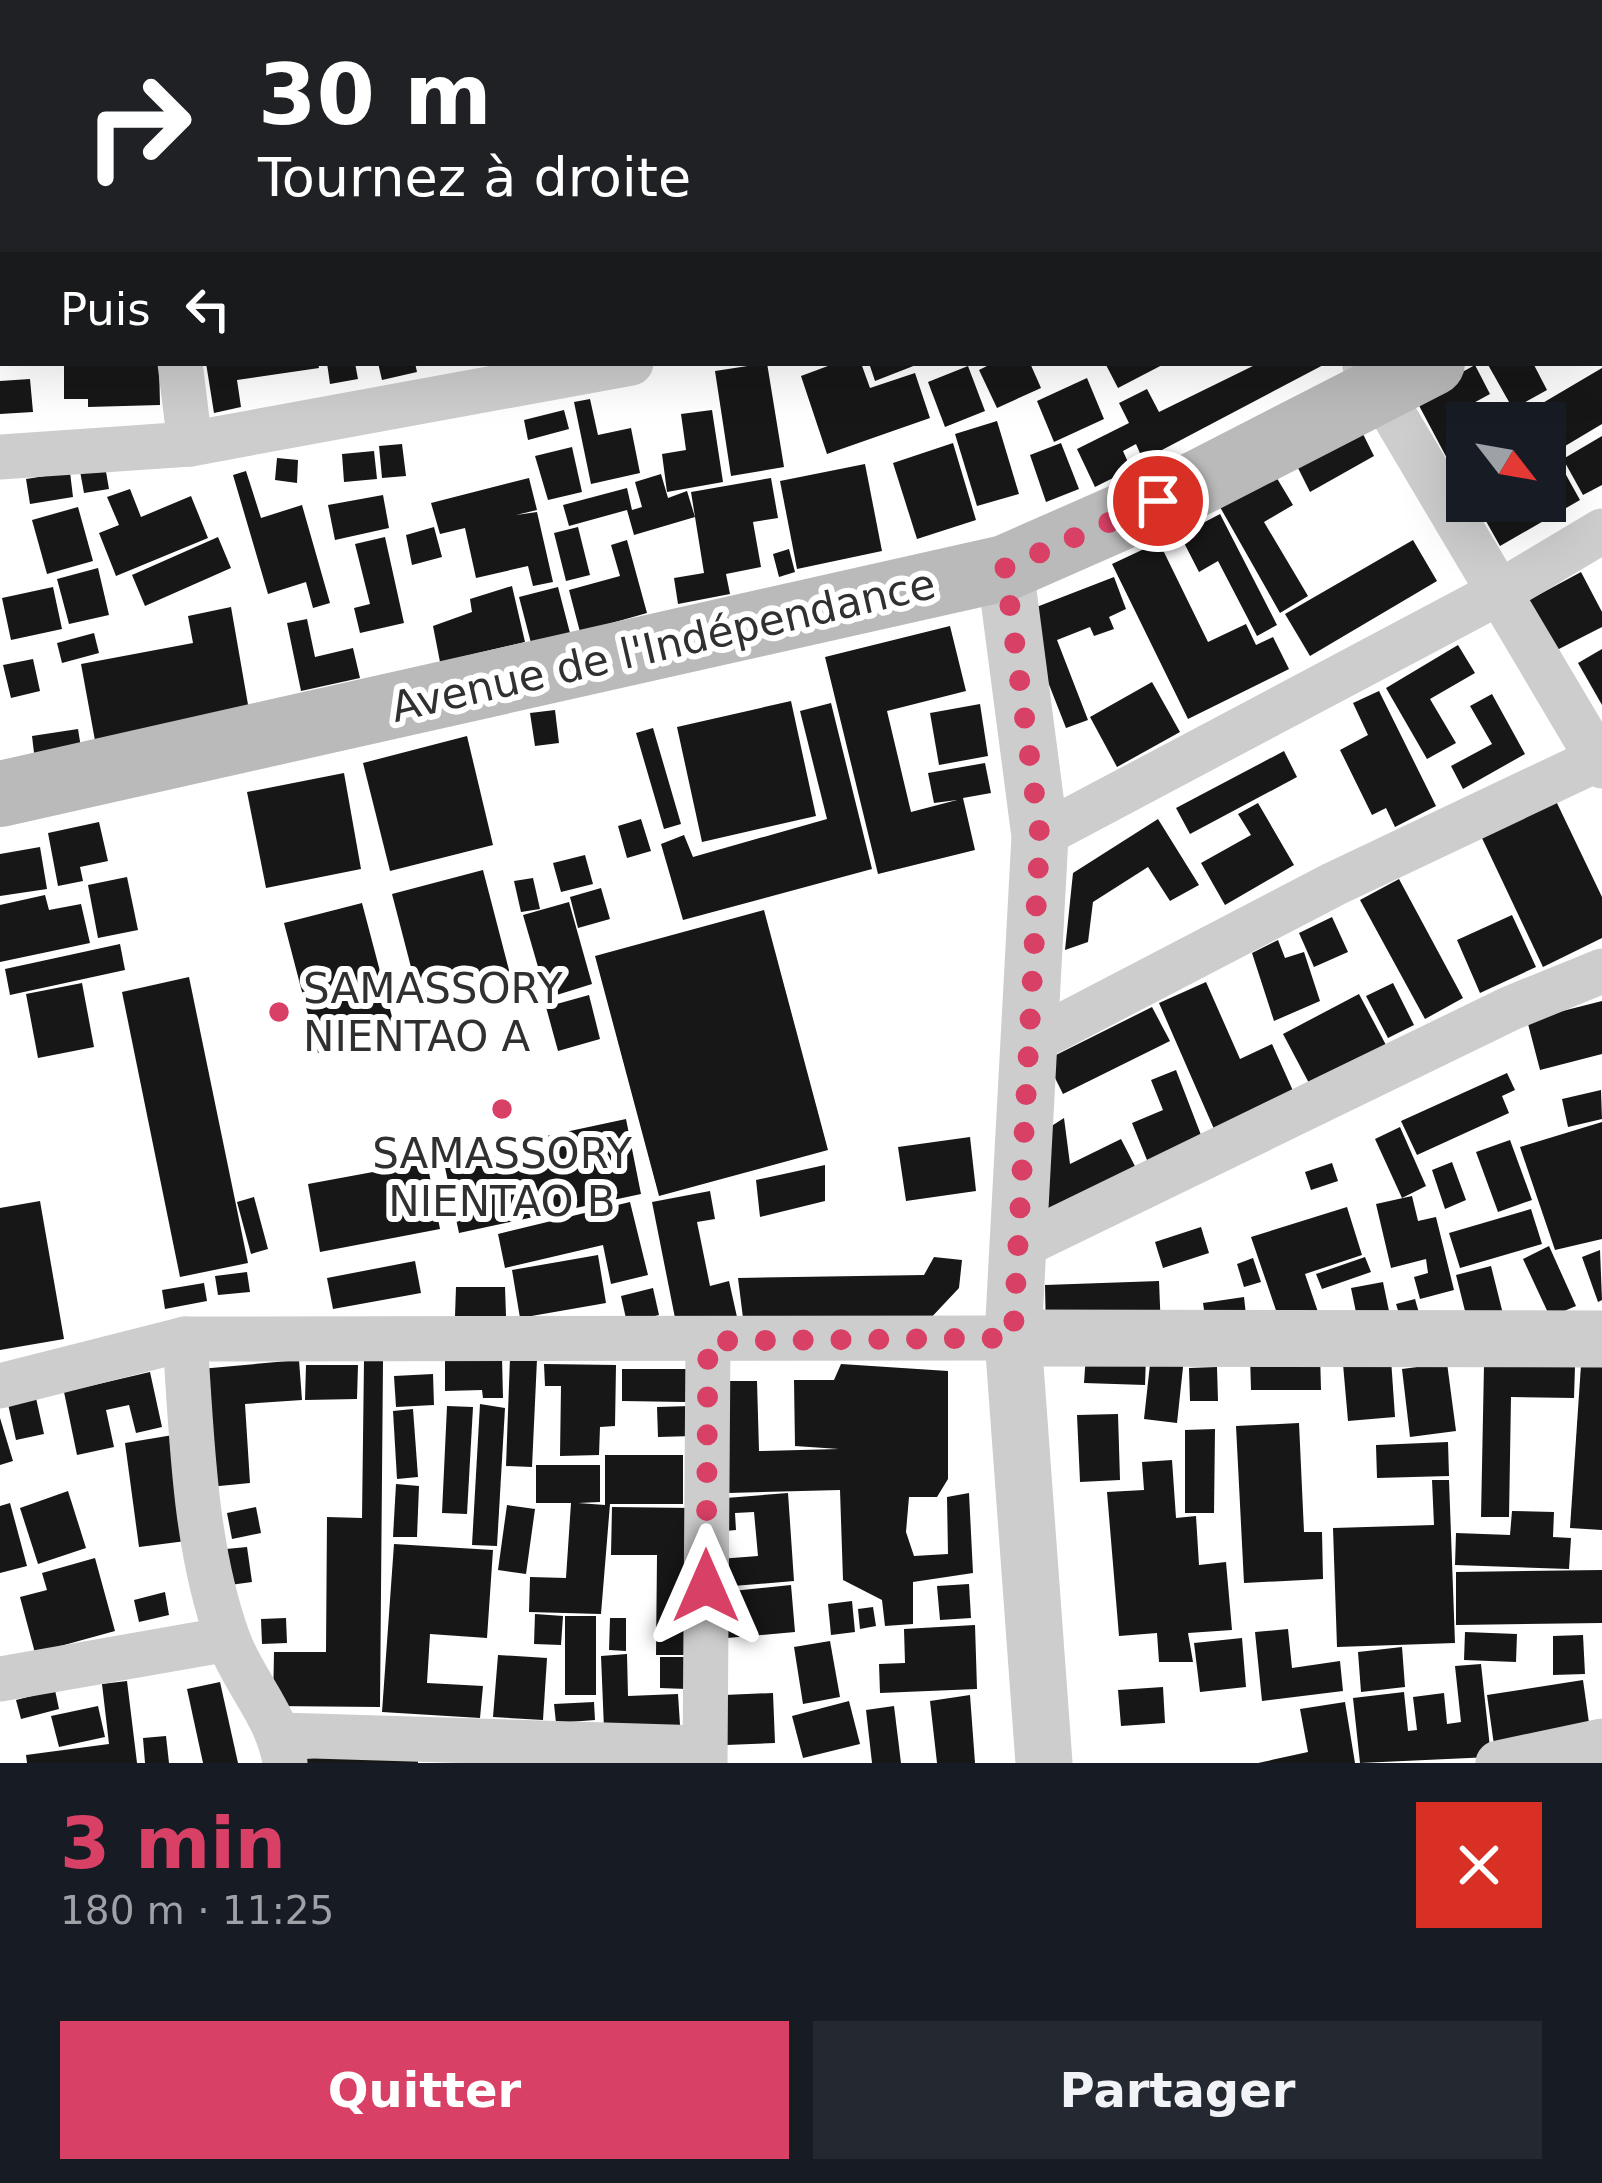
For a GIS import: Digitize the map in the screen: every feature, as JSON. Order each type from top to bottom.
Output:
[{"type":"main road","name":"Avenue de l'Indépendance","points":[[0,794],[1005,568],[1392,373]]},
{"type":"street","points":[[180,366],[190,444]]},
{"type":"street","points":[[0,457],[190,444],[615,366]]},
{"type":"street","points":[[1029,1042],[1334,884],[1601,760],[1500,592],[1392,373]]},
{"type":"street","points":[[1040,836],[1500,592],[1602,531]]},
{"type":"street","points":[[1005,568],[1040,836],[1013,1338],[1044,1763]]},
{"type":"street","points":[[1015,1249],[1511,1008],[1602,971]]},
{"type":"street","points":[[0,1386],[185,1339],[1602,1339]]},
{"type":"street","points":[[185,1339],[195,1492],[228,1640],[283,1749],[705,1756],[708,1341]]},
{"type":"street","points":[[0,1679],[228,1640]]},
{"type":"street","points":[[1498,1763],[1602,1741]]},
{"type":"building","points":[[64,366],[159,366],[160,405],[88,407],[88,399],[64,399]]},
{"type":"building","points":[[206,366],[319,366],[237,380],[241,407],[214,413]]},
{"type":"building","points":[[327,366],[356,366],[358,379],[330,384]]},
{"type":"building","points":[[379,366],[416,366],[417,372],[382,380]]},
{"type":"building","points":[[767,366],[784,467],[731,476],[715,371]]},
{"type":"building","points":[[828,366],[862,366],[870,388],[915,373],[930,418],[827,454],[801,376]]},
{"type":"building","points":[[870,366],[913,366],[875,381]]},
{"type":"building","points":[[968,366],[985,411],[945,427],[928,382]]},
{"type":"building","points":[[1031,366],[1041,388],[997,408],[979,370]]},
{"type":"building","points":[[1107,366],[1160,366],[1118,388]]},
{"type":"building","points":[[1253,366],[1321,366],[1143,460],[1136,444],[1123,451],[1131,469],[1095,487],[1077,449],[1129,423],[1119,403],[1147,389],[1159,412]]},
{"type":"building","points":[[1476,366],[1490,394],[1475,402],[1446,402],[1446,456],[1415,398]]},
{"type":"building","points":[[1489,366],[1535,366],[1547,390],[1526,402],[1509,402]]},
{"type":"building","points":[[1602,368],[1602,424],[1566,445],[1566,402],[1544,402]]},
{"type":"building","points":[[1087,378],[1104,419],[1054,442],[1037,401]]},
{"type":"building","points":[[30,379],[33,412],[0,414],[0,381]]},
{"type":"building","points":[[590,399],[598,435],[631,428],[640,473],[591,484],[574,402]]},
{"type":"building","points":[[564,410],[569,429],[528,440],[524,420]]},
{"type":"building","points":[[712,410],[723,482],[667,492],[662,454],[686,450],[681,414]]},
{"type":"building","points":[[997,421],[1019,494],[977,506],[955,434]]},
{"type":"building","points":[[1361,430],[1374,456],[1310,492],[1296,464]]},
{"type":"building","points":[[1602,436],[1602,485],[1583,495],[1566,457]]},
{"type":"building","points":[[953,443],[976,520],[917,539],[893,463]]},
{"type":"building","points":[[1061,443],[1079,489],[1046,502],[1030,455]]},
{"type":"building","points":[[402,444],[406,476],[382,478],[379,446]]},
{"type":"building","points":[[572,447],[582,492],[548,500],[535,456]]},
{"type":"building","points":[[374,451],[377,479],[344,482],[342,454]]},
{"type":"building","points":[[277,458],[298,460],[297,483],[275,480]]},
{"type":"building","points":[[865,464],[882,551],[797,569],[780,481]]},
{"type":"building","points":[[105,466],[109,489],[84,493],[80,471]]},
{"type":"building","points":[[246,471],[261,518],[302,505],[330,603],[313,608],[306,582],[268,594],[233,475]]},
{"type":"building","points":[[70,472],[73,497],[30,504],[26,479]]},
{"type":"building","points":[[661,474],[668,498],[687,491],[695,517],[634,535],[627,510],[569,526],[563,505],[627,488],[632,510],[642,507],[635,482]]},
{"type":"building","points":[[1275,475],[1293,505],[1264,522],[1308,596],[1280,613],[1220,507]]},
{"type":"building","points":[[1566,475],[1580,500],[1566,508]]},
{"type":"building","points":[[529,478],[537,510],[516,515],[537,512],[553,582],[533,586],[528,566],[476,578],[465,528],[440,534],[431,503]]},
{"type":"building","points":[[771,478],[778,518],[753,522],[761,567],[726,574],[730,594],[678,604],[674,578],[704,573],[691,492]]},
{"type":"building","points":[[130,489],[141,517],[191,496],[208,538],[116,576],[99,533],[119,525],[107,497]]},
{"type":"building","points":[[383,495],[389,528],[335,540],[328,505]]},
{"type":"building","points":[[78,507],[93,561],[47,574],[32,520]]},
{"type":"building","points":[[1220,514],[1277,625],[1257,636],[1218,561],[1199,572],[1180,535]]},
{"type":"building","points":[[1486,522],[1542,522],[1500,546]]},
{"type":"building","points":[[434,527],[442,557],[412,565],[406,535]]},
{"type":"building","points":[[578,527],[590,575],[566,581],[554,533]]},
{"type":"building","points":[[218,537],[231,568],[145,606],[132,575]]},
{"type":"building","points":[[385,537],[404,623],[360,633],[354,608],[370,604],[355,544]]},
{"type":"building","points":[[627,540],[647,613],[580,632],[569,590],[620,576],[611,545]]},
{"type":"building","points":[[1413,540],[1437,581],[1310,656],[1285,614]]},
{"type":"building","points":[[1159,542],[1208,642],[1246,624],[1256,645],[1273,637],[1289,669],[1188,719],[1112,564]]},
{"type":"building","points":[[789,549],[795,572],[779,577],[773,554]]},
{"type":"building","points":[[98,568],[109,615],[69,624],[57,579]]},
{"type":"building","points":[[1581,572],[1602,612],[1602,627],[1555,651],[1529,600]]},
{"type":"building","points":[[1114,577],[1126,609],[1109,617],[1114,629],[1094,636],[1090,627],[1057,640],[1088,720],[1066,728],[1021,613]]},
{"type":"building","points":[[512,586],[525,642],[440,662],[433,626],[472,612],[470,599]]},
{"type":"building","points":[[53,587],[62,629],[11,640],[2,598]]},
{"type":"building","points":[[558,587],[570,633],[531,643],[519,597]]},
{"type":"building","points":[[231,607],[250,716],[96,746],[81,664],[193,643],[188,616]]},
{"type":"building","points":[[307,619],[315,657],[353,648],[360,678],[301,691],[287,623]]},
{"type":"building","points":[[950,626],[966,691],[887,711],[911,812],[957,800],[934,803],[928,773],[985,763],[991,793],[963,798],[975,850],[878,874],[825,657]]},
{"type":"building","points":[[94,633],[99,653],[62,663],[57,643]]},
{"type":"building","points":[[1458,645],[1475,673],[1430,699],[1456,743],[1427,759],[1386,688]]},
{"type":"building","points":[[1602,649],[1602,705],[1578,663]]},
{"type":"building","points":[[33,659],[40,691],[11,698],[3,665]]},
{"type":"building","points":[[1152,682],[1180,732],[1117,767],[1090,717]]},
{"type":"building","points":[[1379,691],[1436,806],[1395,827],[1386,808],[1372,815],[1340,750],[1368,735],[1353,703]]},
{"type":"building","points":[[1492,694],[1525,754],[1463,789],[1451,766],[1492,744],[1470,706]]},
{"type":"building","points":[[791,701],[816,816],[702,842],[677,727]]},
{"type":"building","points":[[831,703],[872,869],[683,920],[661,844],[684,835],[693,857],[827,819],[800,711]]},
{"type":"building","points":[[980,704],[988,756],[939,765],[930,713]]},
{"type":"building","points":[[555,710],[559,743],[535,746],[530,713]]},
{"type":"building","points":[[653,728],[681,824],[664,829],[636,733]]},
{"type":"building","points":[[78,729],[82,754],[35,761],[32,736]]},
{"type":"building","points":[[467,736],[493,845],[390,871],[363,763]]},
{"type":"building","points":[[1284,751],[1297,777],[1190,834],[1176,808]]},
{"type":"building","points":[[344,773],[361,869],[266,888],[247,792]]},
{"type":"building","points":[[1556,801],[1602,897],[1602,938],[1543,967],[1481,836]]},
{"type":"building","points":[[1258,803],[1294,865],[1225,905],[1201,863],[1251,835],[1238,814]]},
{"type":"building","points":[[641,819],[651,851],[627,858],[618,826]]},
{"type":"building","points":[[1158,819],[1199,885],[1170,901],[1148,867],[1093,902],[1088,942],[1065,950],[1073,873]]},
{"type":"building","points":[[99,822],[108,861],[80,867],[83,881],[58,886],[48,833]]},
{"type":"building","points":[[40,847],[47,889],[0,896],[0,854]]},
{"type":"building","points":[[585,855],[593,884],[561,892],[553,863]]},
{"type":"building","points":[[483,870],[510,974],[419,998],[392,894]]},
{"type":"building","points":[[127,877],[138,930],[98,938],[88,885]]},
{"type":"building","points":[[533,878],[540,909],[521,912],[514,881]]},
{"type":"building","points":[[1399,879],[1463,998],[1425,1019],[1360,900]]},
{"type":"building","points":[[601,888],[610,919],[578,928],[570,897]]},
{"type":"building","points":[[45,895],[49,910],[81,904],[90,943],[0,962],[0,905]]},
{"type":"building","points":[[569,902],[592,984],[547,998],[523,915]]},
{"type":"building","points":[[362,903],[396,1032],[318,1053],[284,923]]},
{"type":"building","points":[[764,910],[828,1150],[659,1196],[595,956]]},
{"type":"building","points":[[1512,915],[1536,967],[1480,993],[1457,940]]},
{"type":"building","points":[[1332,917],[1348,952],[1314,967],[1299,933]]},
{"type":"building","points":[[1278,940],[1285,958],[1304,952],[1320,1001],[1274,1021],[1252,953]]},
{"type":"building","points":[[120,944],[125,970],[10,995],[5,969]]},
{"type":"building","points":[[189,977],[248,1263],[180,1277],[122,992]]},
{"type":"building","points":[[1206,982],[1240,1059],[1272,1044],[1294,1093],[1214,1129],[1159,1003]]},
{"type":"building","points":[[82,983],[94,1047],[38,1058],[26,994]]},
{"type":"building","points":[[1393,983],[1414,1025],[1388,1038],[1366,996]]},
{"type":"building","points":[[1359,994],[1386,1045],[1310,1085],[1283,1034]]},
{"type":"building","points":[[589,995],[600,1039],[558,1051],[546,1007]]},
{"type":"building","points":[[1602,1001],[1602,1054],[1540,1070],[1527,1020]]},
{"type":"building","points":[[1152,1007],[1170,1041],[1063,1094],[1046,1060]]},
{"type":"building","points":[[1176,1070],[1206,1148],[1151,1170],[1132,1123],[1163,1110],[1151,1080]]},
{"type":"building","points":[[1507,1073],[1515,1090],[1502,1096],[1509,1113],[1417,1155],[1401,1121]]},
{"type":"building","points":[[1601,1090],[1602,1119],[1568,1127],[1562,1099]]},
{"type":"building","points":[[1064,1118],[1070,1164],[1121,1139],[1139,1174],[1047,1220],[1050,1127]]},
{"type":"building","points":[[626,1119],[641,1194],[459,1233],[443,1158]]},
{"type":"building","points":[[1602,1122],[1602,1239],[1555,1250],[1520,1147]]},
{"type":"building","points":[[1400,1127],[1426,1186],[1402,1198],[1375,1139]]},
{"type":"building","points":[[970,1137],[976,1191],[906,1201],[898,1147]]},
{"type":"building","points":[[1510,1140],[1532,1200],[1498,1212],[1476,1152]]},
{"type":"building","points":[[427,1162],[440,1229],[320,1252],[308,1184]]},
{"type":"building","points":[[1452,1162],[1466,1200],[1445,1209],[1432,1170]]},
{"type":"building","points":[[1332,1163],[1338,1181],[1311,1190],[1305,1172]]},
{"type":"building","points":[[825,1165],[825,1201],[760,1217],[756,1180]]},
{"type":"building","points":[[710,1191],[715,1219],[697,1222],[710,1286],[729,1281],[737,1317],[677,1328],[652,1202]]},
{"type":"building","points":[[1412,1196],[1418,1221],[1436,1217],[1454,1290],[1420,1299],[1414,1277],[1428,1273],[1426,1259],[1391,1268],[1376,1204]]},
{"type":"building","points":[[254,1197],[268,1249],[251,1254],[237,1202]]},
{"type":"building","points":[[40,1201],[64,1339],[0,1350],[0,1208]]},
{"type":"building","points":[[630,1202],[648,1275],[611,1284],[603,1245],[505,1268],[498,1234]]},
{"type":"building","points":[[1347,1207],[1362,1255],[1305,1274],[1318,1312],[1281,1325],[1251,1237]]},
{"type":"building","points":[[1531,1209],[1542,1244],[1460,1268],[1449,1233]]},
{"type":"building","points":[[1201,1227],[1209,1253],[1163,1268],[1155,1242]]},
{"type":"building","points":[[1549,1246],[1576,1306],[1550,1317],[1523,1259]]},
{"type":"building","points":[[1600,1250],[1602,1300],[1598,1302],[1582,1257]]},
{"type":"building","points":[[598,1255],[606,1303],[520,1318],[512,1270]]},
{"type":"building","points":[[934,1257],[962,1260],[959,1288],[927,1322],[744,1326],[738,1278],[924,1275]]},
{"type":"building","points":[[1365,1257],[1371,1272],[1322,1289],[1316,1274]]},
{"type":"building","points":[[1253,1258],[1261,1282],[1244,1287],[1237,1264]]},
{"type":"building","points":[[415,1261],[421,1293],[333,1309],[327,1278]]},
{"type":"building","points":[[1491,1266],[1504,1318],[1469,1327],[1456,1275]]},
{"type":"building","points":[[247,1272],[250,1292],[218,1295],[215,1276]]},
{"type":"building","points":[[1159,1281],[1161,1330],[1046,1334],[1045,1285]]},
{"type":"building","points":[[1383,1282],[1390,1316],[1358,1322],[1351,1288]]},
{"type":"building","points":[[204,1283],[207,1301],[165,1309],[162,1290]]},
{"type":"building","points":[[456,1287],[505,1287],[506,1316],[455,1316]]},
{"type":"building","points":[[653,1288],[659,1315],[627,1323],[621,1296]]},
{"type":"building","points":[[1244,1297],[1247,1324],[1207,1330],[1203,1303]]},
{"type":"building","points":[[1415,1299],[1419,1313],[1400,1317],[1396,1304]]},
{"type":"building","points":[[1086,1354],[1146,1357],[1145,1385],[1084,1383]]},
{"type":"building","points":[[1320,1354],[1321,1390],[1251,1390],[1250,1355]]},
{"type":"building","points":[[1151,1355],[1184,1358],[1177,1423],[1144,1419]]},
{"type":"building","points":[[502,1357],[503,1398],[483,1398],[482,1390],[445,1391],[445,1358]]},
{"type":"building","points":[[510,1358],[537,1359],[532,1467],[506,1466]]},
{"type":"building","points":[[1391,1359],[1395,1417],[1348,1421],[1343,1364]]},
{"type":"building","points":[[299,1360],[302,1400],[245,1404],[250,1483],[209,1487],[200,1369]]},
{"type":"building","points":[[364,1360],[383,1361],[380,1707],[273,1706],[274,1652],[326,1652],[327,1517],[362,1518]]},
{"type":"building","points":[[1447,1363],[1456,1431],[1410,1437],[1402,1369]]},
{"type":"building","points":[[544,1364],[616,1365],[615,1426],[600,1427],[599,1455],[560,1456],[561,1386],[545,1386]]},
{"type":"building","points":[[841,1364],[948,1371],[948,1479],[937,1497],[909,1497],[906,1532],[914,1556],[948,1554],[947,1497],[969,1493],[973,1573],[913,1582],[913,1624],[885,1626],[882,1600],[843,1580],[840,1490],[728,1493],[726,1381],[757,1381],[759,1451],[839,1449],[795,1446],[794,1380],[834,1380]]},
{"type":"building","points":[[306,1365],[358,1365],[357,1399],[305,1400]]},
{"type":"building","points":[[1484,1365],[1575,1366],[1574,1398],[1511,1397],[1509,1517],[1481,1517]]},
{"type":"building","points":[[1581,1365],[1602,1366],[1602,1530],[1570,1528]]},
{"type":"building","points":[[1217,1367],[1218,1401],[1190,1401],[1189,1368]]},
{"type":"building","points":[[622,1369],[687,1369],[686,1402],[622,1401]]},
{"type":"building","points":[[150,1372],[162,1427],[136,1433],[129,1405],[106,1410],[114,1447],[77,1455],[64,1392]]},
{"type":"building","points":[[433,1374],[434,1405],[396,1407],[394,1376]]},
{"type":"building","points":[[36,1398],[44,1434],[16,1440],[8,1404]]},
{"type":"building","points":[[480,1404],[505,1408],[497,1546],[472,1545]]},
{"type":"building","points":[[447,1406],[473,1407],[467,1514],[442,1513]]},
{"type":"building","points":[[691,1406],[693,1436],[658,1437],[657,1407]]},
{"type":"building","points":[[413,1409],[418,1477],[397,1479],[393,1411]]},
{"type":"building","points":[[1118,1414],[1120,1480],[1080,1482],[1077,1415]]},
{"type":"building","points":[[0,1418],[13,1461],[0,1465]]},
{"type":"building","points":[[1299,1423],[1304,1532],[1322,1532],[1323,1579],[1244,1583],[1236,1426]]},
{"type":"building","points":[[1215,1429],[1214,1513],[1185,1513],[1185,1430]]},
{"type":"building","points":[[173,1435],[186,1541],[139,1547],[125,1443]]},
{"type":"building","points":[[1448,1442],[1449,1476],[1377,1478],[1376,1445]]},
{"type":"building","points":[[605,1455],[683,1455],[683,1504],[610,1504],[601,1614],[529,1612],[530,1577],[566,1578],[571,1503],[536,1503],[536,1465],[600,1465],[600,1502],[578,1503],[605,1505]]},
{"type":"building","points":[[1172,1460],[1176,1518],[1196,1516],[1199,1565],[1226,1562],[1232,1630],[1188,1633],[1193,1662],[1159,1662],[1157,1633],[1119,1636],[1107,1492],[1144,1490],[1142,1462]]},
{"type":"building","points":[[1432,1480],[1449,1480],[1455,1643],[1337,1647],[1333,1528],[1434,1525]]},
{"type":"building","points":[[396,1484],[419,1486],[417,1537],[393,1537]]},
{"type":"building","points":[[68,1491],[86,1548],[38,1564],[20,1508]]},
{"type":"building","points":[[788,1493],[794,1581],[721,1587],[719,1559],[758,1556],[754,1512],[735,1513],[736,1530],[715,1532],[713,1499]]},
{"type":"building","points":[[10,1503],[27,1566],[0,1573],[0,1506]]},
{"type":"building","points":[[507,1505],[535,1509],[526,1574],[498,1570]]},
{"type":"building","points":[[256,1507],[261,1533],[232,1539],[227,1513]]},
{"type":"building","points":[[612,1507],[692,1508],[692,1655],[656,1655],[657,1555],[611,1555]]},
{"type":"building","points":[[1512,1511],[1554,1512],[1553,1537],[1571,1538],[1569,1569],[1455,1565],[1456,1533],[1510,1535]]},
{"type":"building","points":[[394,1544],[493,1550],[487,1638],[430,1634],[427,1683],[483,1686],[480,1718],[382,1712]]},
{"type":"building","points":[[247,1547],[252,1582],[230,1585],[226,1549]]},
{"type":"building","points":[[95,1558],[115,1631],[35,1653],[20,1597],[47,1590],[42,1573]]},
{"type":"building","points":[[1602,1570],[1602,1623],[1456,1625],[1456,1572]]},
{"type":"building","points":[[969,1584],[971,1618],[940,1620],[937,1586]]},
{"type":"building","points":[[791,1585],[795,1632],[727,1638],[723,1592]]},
{"type":"building","points":[[165,1592],[169,1615],[139,1622],[134,1600]]},
{"type":"building","points":[[852,1601],[855,1632],[831,1635],[828,1604]]},
{"type":"building","points":[[873,1607],[876,1626],[860,1629],[858,1609]]},
{"type":"building","points":[[535,1614],[563,1616],[561,1645],[534,1644]]},
{"type":"building","points":[[565,1616],[596,1616],[596,1695],[565,1695]]},
{"type":"building","points":[[286,1618],[287,1643],[262,1644],[261,1619]]},
{"type":"building","points":[[610,1618],[626,1618],[626,1651],[609,1650]]},
{"type":"building","points":[[975,1625],[977,1689],[880,1693],[879,1664],[905,1663],[904,1629]]},
{"type":"building","points":[[1288,1629],[1292,1668],[1340,1661],[1343,1691],[1262,1701],[1255,1632]]},
{"type":"building","points":[[1465,1632],[1517,1634],[1516,1662],[1464,1660]]},
{"type":"building","points":[[1583,1635],[1585,1674],[1553,1675],[1553,1636]]},
{"type":"building","points":[[1242,1638],[1246,1687],[1200,1692],[1194,1643]]},
{"type":"building","points":[[830,1641],[840,1697],[803,1704],[794,1647]]},
{"type":"building","points":[[1402,1647],[1405,1687],[1361,1692],[1358,1652]]},
{"type":"building","points":[[627,1654],[628,1696],[678,1694],[680,1725],[604,1729],[601,1656]]},
{"type":"building","points":[[498,1655],[547,1658],[543,1720],[493,1717]]},
{"type":"building","points":[[660,1657],[686,1657],[687,1689],[660,1688]]},
{"type":"building","points":[[1481,1664],[1491,1757],[1360,1763],[1353,1698],[1404,1692],[1408,1731],[1417,1730],[1413,1697],[1444,1693],[1447,1724],[1461,1722],[1455,1666]]},
{"type":"building","points":[[1583,1680],[1590,1730],[1494,1745],[1487,1695]]},
{"type":"building","points":[[127,1681],[137,1763],[27,1763],[26,1755],[109,1744],[102,1684]]},
{"type":"building","points":[[220,1682],[238,1763],[203,1763],[187,1689]]},
{"type":"building","points":[[1163,1687],[1165,1723],[1121,1726],[1118,1690]]},
{"type":"building","points":[[55,1690],[59,1709],[21,1719],[16,1700]]},
{"type":"building","points":[[773,1693],[775,1743],[726,1745],[724,1695]]},
{"type":"building","points":[[970,1695],[975,1763],[937,1763],[930,1701]]},
{"type":"building","points":[[849,1701],[860,1744],[803,1758],[792,1716]]},
{"type":"building","points":[[594,1702],[595,1720],[556,1723],[554,1704]]},
{"type":"building","points":[[1345,1702],[1355,1763],[1258,1763],[1308,1752],[1300,1709]]},
{"type":"building","points":[[98,1706],[105,1737],[59,1747],[51,1716]]},
{"type":"building","points":[[894,1706],[901,1763],[872,1763],[866,1710]]},
{"type":"building","points":[[166,1736],[169,1763],[145,1763],[143,1738]]},
{"type":"building","points":[[417,1748],[418,1763],[294,1763],[294,1760]]},
{"type":"place","name":"SAMASSORY NIENTAO A","points":[[279,1012]]},
{"type":"place","name":"SAMASSORY NIENTAO B","points":[[502,1109]]},
{"type":"route","points":[[706,1586],[708,1341],[1013,1338],[1040,836],[1005,568],[1158,501]]}]
